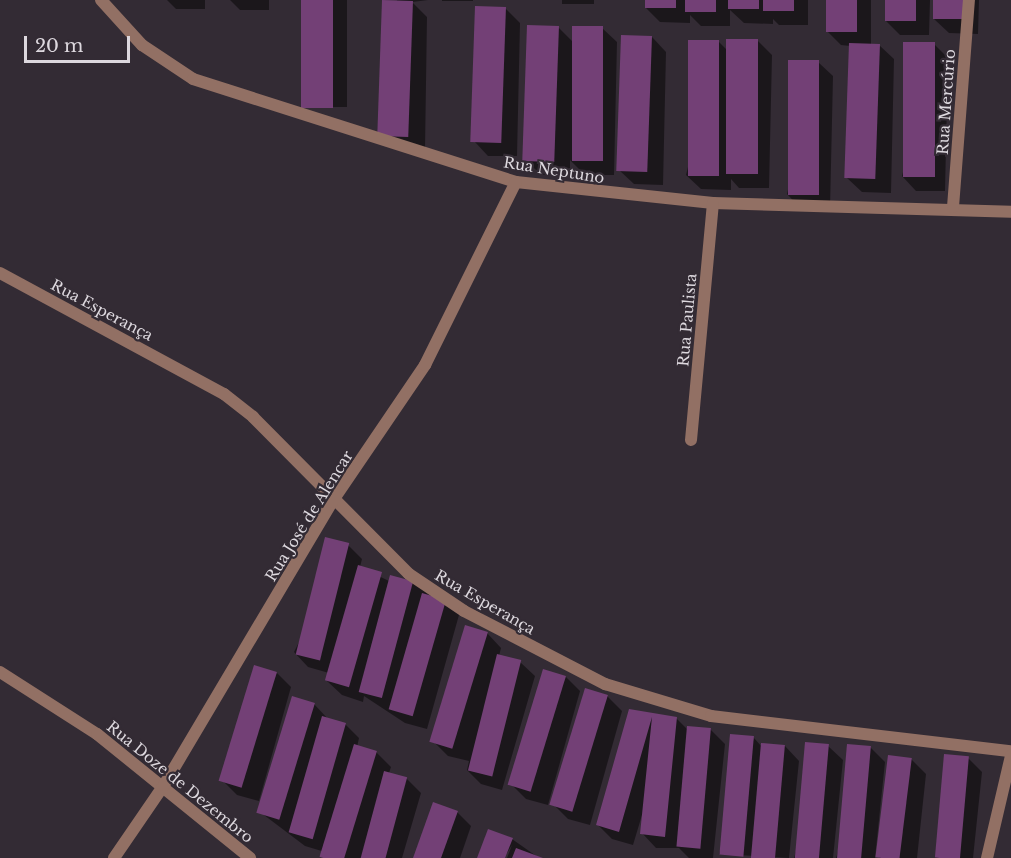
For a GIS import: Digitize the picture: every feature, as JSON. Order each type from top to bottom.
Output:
[{"type":"street","name":"Rua Neptuno","points":[[101,0],[142,45],[193,79],[516,182],[713,202],[953,207],[1011,212]]},
{"type":"street","name":"Rua Mercúrio","points":[[953,207],[969,0]]},
{"type":"street","name":"Rua José de Alencar","points":[[114,858],[164,785],[332,502],[425,365],[516,182]]},
{"type":"street","name":"Rua Paulista","points":[[692,440],[713,202]]},
{"type":"street","name":"Rua Esperança","points":[[0,273],[224,394],[253,417],[332,502],[408,574],[464,611],[639,697],[711,716],[1011,754]]},
{"type":"street","name":"Rua Doze de Dezembro","points":[[0,672],[97,734],[164,785],[250,858]]},
{"type":"street","points":[[987,858],[1011,754]]},
{"type":"building","points":[[301,0],[333,0],[333,108],[301,108]]},
{"type":"building","points":[[382,0],[413,1],[408,137],[377,136]]},
{"type":"building","points":[[645,0],[676,0],[676,8],[645,8]]},
{"type":"building","points":[[685,0],[716,0],[716,12],[685,12]]},
{"type":"building","points":[[728,0],[759,0],[759,9],[728,9]]},
{"type":"building","points":[[763,0],[794,0],[794,11],[763,11]]},
{"type":"building","points":[[826,0],[857,0],[857,32],[826,32]]},
{"type":"building","points":[[885,0],[916,0],[916,21],[885,21]]},
{"type":"building","points":[[933,0],[965,0],[965,19],[933,19]]},
{"type":"building","points":[[475,6],[506,7],[501,143],[470,142]]},
{"type":"building","points":[[527,25],[559,26],[554,162],[522,161]]},
{"type":"building","points":[[572,26],[603,26],[603,161],[572,161]]},
{"type":"building","points":[[621,35],[652,36],[647,172],[616,171]]},
{"type":"building","points":[[726,39],[758,39],[758,174],[726,174]]},
{"type":"building","points":[[688,40],[719,40],[719,176],[688,176]]},
{"type":"building","points":[[903,42],[935,42],[935,177],[903,177]]},
{"type":"building","points":[[849,43],[880,44],[875,179],[844,178]]},
{"type":"building","points":[[788,60],[819,60],[819,195],[788,195]]},
{"type":"building","points":[[325,537],[349,543],[320,660],[296,654]]},
{"type":"building","points":[[358,565],[382,572],[349,687],[325,680]]},
{"type":"building","points":[[390,575],[413,581],[382,698],[359,692]]},
{"type":"building","points":[[422,593],[446,600],[413,716],[389,709]]},
{"type":"building","points":[[465,625],[488,632],[452,749],[429,742]]},
{"type":"building","points":[[497,654],[521,660],[492,776],[468,770]]},
{"type":"building","points":[[254,665],[277,672],[242,788],[219,781]]},
{"type":"building","points":[[543,669],[566,676],[531,792],[508,785]]},
{"type":"building","points":[[585,688],[608,695],[572,812],[549,805]]},
{"type":"building","points":[[292,696],[315,703],[279,820],[256,813]]},
{"type":"building","points":[[629,709],[677,717],[665,837],[640,834],[652,717],[619,832],[596,825]]},
{"type":"building","points":[[322,716],[346,723],[313,839],[289,832]]},
{"type":"building","points":[[687,726],[711,728],[700,849],[676,847]]},
{"type":"building","points":[[730,734],[754,736],[743,857],[719,855]]},
{"type":"building","points":[[805,742],[829,744],[819,858],[795,858]]},
{"type":"building","points":[[761,743],[785,745],[775,858],[751,858]]},
{"type":"building","points":[[354,744],[377,751],[344,858],[320,857]]},
{"type":"building","points":[[847,744],[871,746],[861,858],[837,858]]},
{"type":"building","points":[[944,754],[969,756],[960,858],[935,858]]},
{"type":"building","points":[[888,755],[912,758],[900,858],[875,857]]},
{"type":"building","points":[[384,771],[407,777],[386,858],[361,858]]},
{"type":"building","points":[[433,802],[458,811],[441,858],[413,858]]},
{"type":"building","points":[[488,829],[513,838],[505,858],[477,858]]},
{"type":"building","points":[[516,848],[543,858],[512,858]]}]
